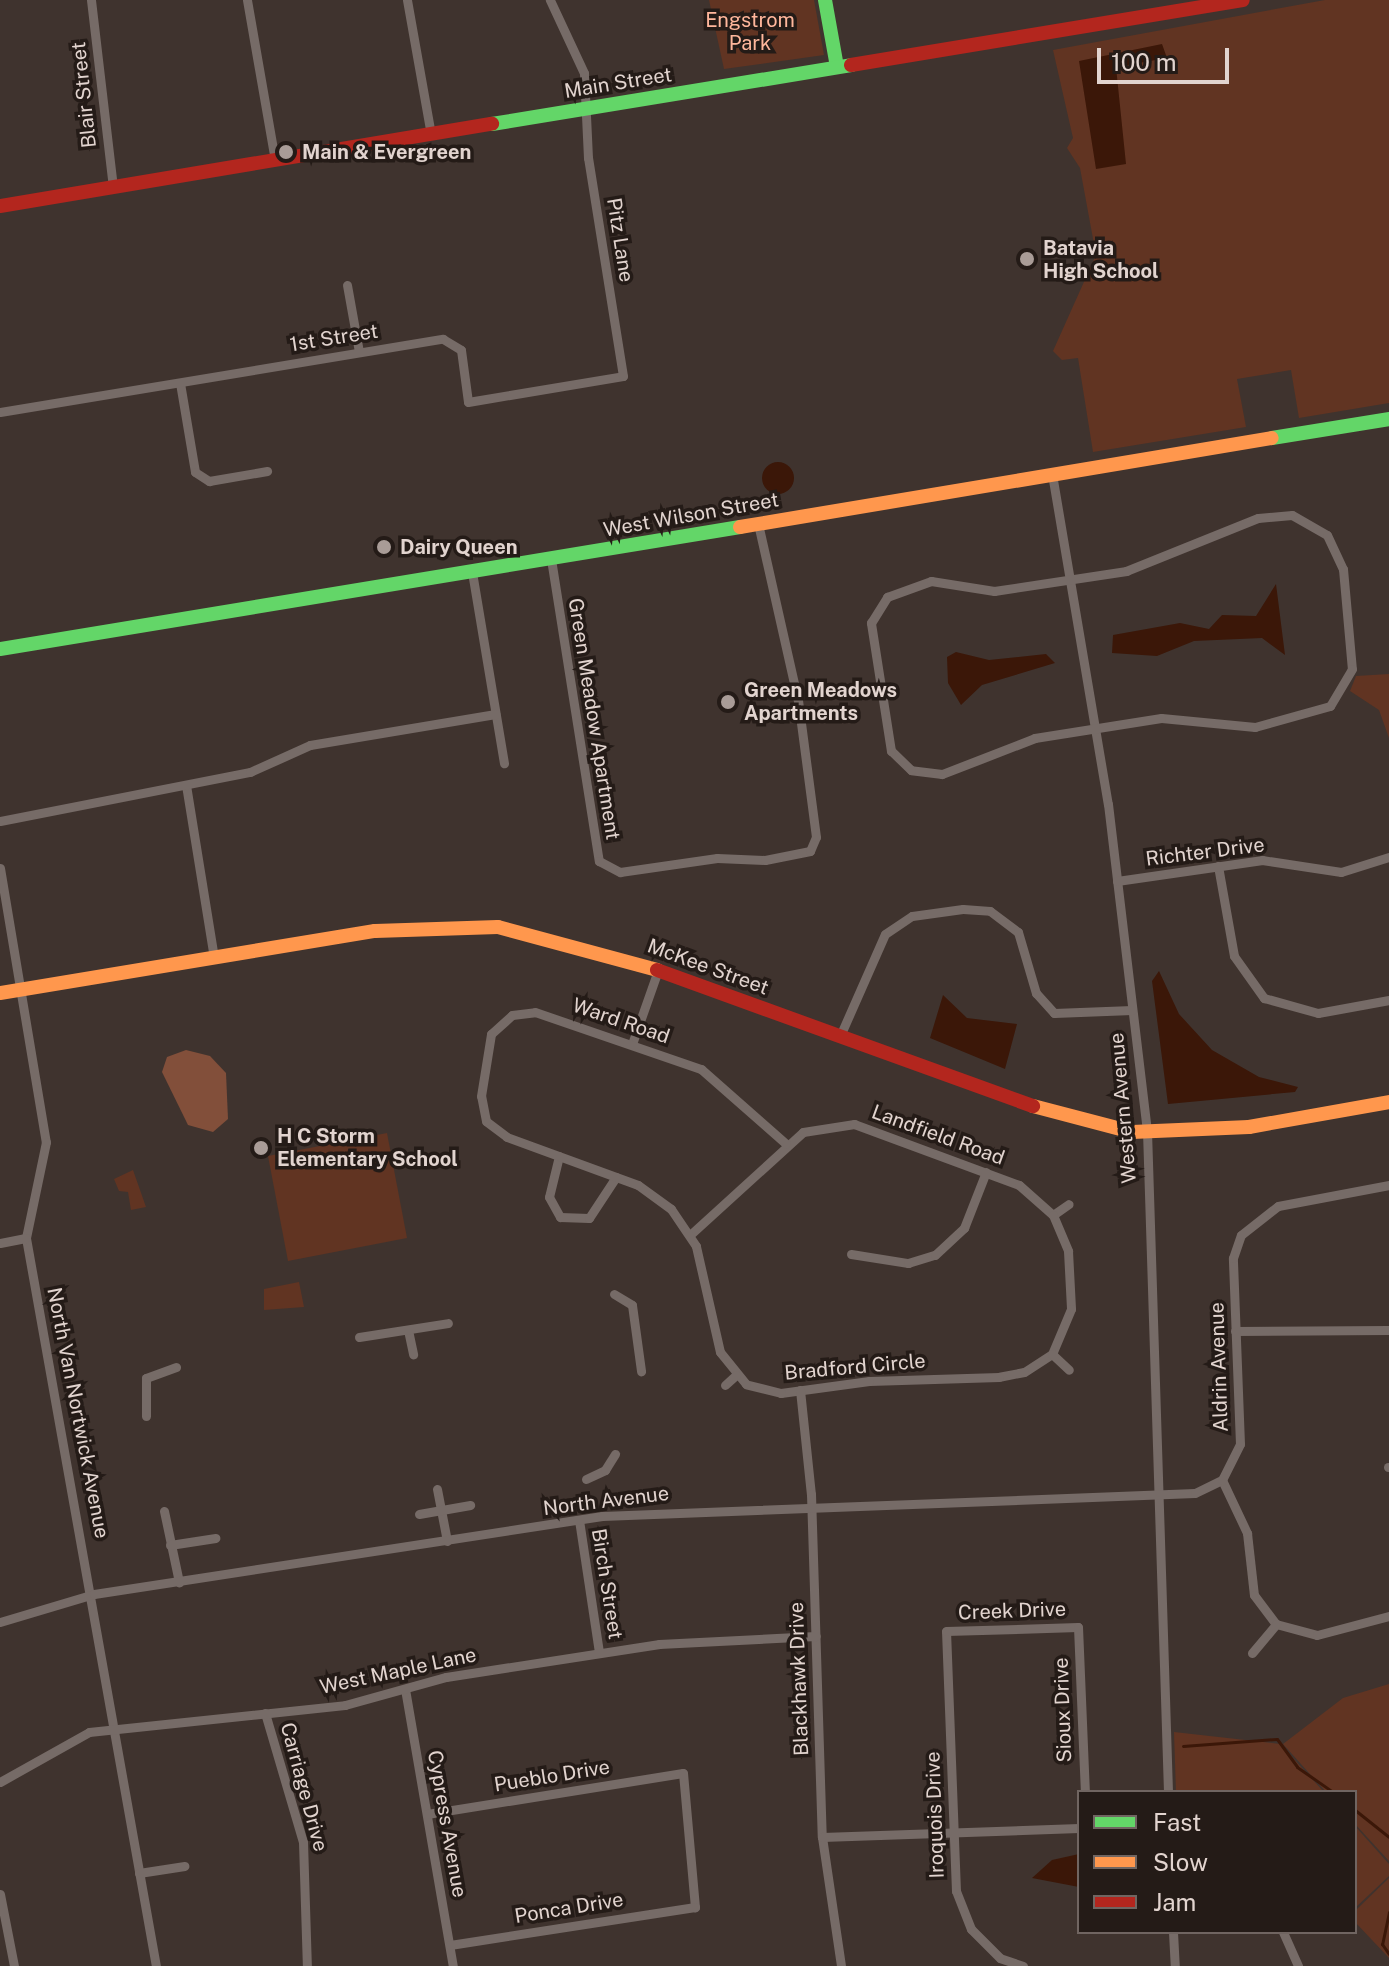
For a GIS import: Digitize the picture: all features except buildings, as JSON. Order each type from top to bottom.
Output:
[{"type":"main road","points":[[825,0],[837,67]]},
{"type":"main road","name":"Main Street","points":[[0,206],[1243,0]]},
{"type":"main road","name":"West Wilson Street","points":[[0,649],[1389,419]]},
{"type":"main road","name":"McKee Street","points":[[0,993],[214,958],[464,925],[531,932],[658,970],[1078,1122],[1147,1131],[1249,1127],[1389,1102]]},
{"type":"street","name":"Blair Street","points":[[91,0],[113,187]]},
{"type":"street","points":[[247,0],[275,160]]},
{"type":"street","points":[[407,0],[431,135]]},
{"type":"street","name":"Pitz Lane","points":[[550,0],[578,54],[588,108],[588,158],[623,376]]},
{"type":"street","points":[[347,285],[359,352]]},
{"type":"street","name":"1st Street","points":[[0,412],[359,352],[452,340],[461,350],[468,402],[623,376]]},
{"type":"street","points":[[180,383],[195,472],[209,481],[267,471]]},
{"type":"street","name":"Western Avenue","points":[[1052,474],[1095,728],[1147,1131],[1168,1790]]},
{"type":"street","points":[[1274,514],[1319,527],[1343,569],[1353,657],[1342,696],[1318,713],[1255,727],[1161,718],[1014,743],[942,774],[911,770],[887,742],[875,610],[901,589],[931,581],[994,591],[1071,580],[1143,567],[1274,514]]},
{"type":"street","name":"Green Meadow Apartment","points":[[551,559],[599,861],[620,872],[717,858],[755,862],[810,851],[816,837],[798,701],[758,524]]},
{"type":"street","points":[[472,572],[504,763]]},
{"type":"street","points":[[0,821],[250,772],[310,745],[495,714]]},
{"type":"street","points":[[186,785],[214,958]]},
{"type":"street","name":"Richter Drive","points":[[1117,881],[1262,860],[1341,872],[1389,857]]},
{"type":"street","points":[[1218,866],[1234,956],[1264,998],[1318,1013],[1389,1000]]},
{"type":"street","name":"North Van Nortwick Avenue","points":[[0,868],[46,1142],[26,1238],[94,1594],[111,1729],[156,1966]]},
{"type":"street","points":[[840,1036],[874,951],[891,928],[912,916],[972,908],[1001,916],[1018,932],[1036,993],[1054,1013],[1132,1010]]},
{"type":"street","points":[[632,1044],[658,970]]},
{"type":"street","name":"Ward Road","points":[[559,1156],[497,1132],[481,1102],[491,1034],[512,1015],[551,1016],[713,1075],[786,1144]]},
{"type":"street","name":"Landfield Road","points":[[691,1234],[786,1144],[821,1124],[854,1124],[986,1172],[1031,1193],[1053,1215],[1068,1251],[1071,1295],[1064,1336],[1051,1354]]},
{"type":"street","points":[[616,1177],[589,1218],[560,1217],[549,1197],[559,1156],[616,1177],[662,1200],[691,1234],[720,1352],[736,1375],[725,1385]]},
{"type":"street","points":[[851,1254],[908,1263],[935,1255],[964,1228],[986,1172]]},
{"type":"street","name":"Aldrin Avenue","points":[[1222,1480],[1240,1444],[1233,1258],[1241,1235],[1278,1206],[1389,1185]]},
{"type":"street","points":[[1053,1215],[1069,1204]]},
{"type":"street","points":[[0,1243],[26,1238]]},
{"type":"street","points":[[614,1294],[632,1305],[641,1371]]},
{"type":"street","points":[[359,1337],[448,1323]]},
{"type":"street","points":[[408,1330],[413,1354]]},
{"type":"street","points":[[1235,1331],[1389,1330]]},
{"type":"street","points":[[1051,1354],[1069,1370]]},
{"type":"street","name":"Bradford Circle","points":[[736,1375],[770,1392],[1011,1376],[1051,1354]]},
{"type":"street","points":[[146,1416],[146,1378],[176,1367]]},
{"type":"street","name":"Blackhawk Drive","points":[[800,1390],[812,1505],[822,1837],[841,1966]]},
{"type":"street","points":[[586,1479],[605,1470],[615,1454]]},
{"type":"street","points":[[1222,1480],[1247,1533],[1254,1595],[1276,1624],[1317,1635],[1389,1616]]},
{"type":"street","name":"North Avenue","points":[[0,1622],[94,1594],[579,1520],[812,1505],[1195,1493],[1222,1480]]},
{"type":"street","points":[[437,1489],[447,1541]]},
{"type":"street","points":[[419,1514],[470,1505]]},
{"type":"street","points":[[164,1511],[179,1582]]},
{"type":"street","name":"Birch Street","points":[[579,1520],[599,1653]]},
{"type":"street","points":[[170,1545],[215,1538]]},
{"type":"street","points":[[1252,1653],[1276,1624]]},
{"type":"street","name":"Creek Drive","points":[[946,1631],[1078,1627]]},
{"type":"street","name":"Sioux Drive","points":[[1078,1627],[1085,1790]]},
{"type":"street","name":"Iroquois Drive","points":[[946,1631],[956,1891],[971,1929],[1000,1958],[1023,1966]]},
{"type":"street","name":"West Maple Lane","points":[[0,1782],[72,1739],[111,1729],[359,1703],[405,1689],[599,1653],[816,1636]]},
{"type":"street","name":"Cypress Avenue","points":[[405,1689],[453,1966]]},
{"type":"street","name":"Carriage Drive","points":[[265,1713],[303,1842],[307,1966]]},
{"type":"street","name":"Pueblo Drive","points":[[427,1814],[683,1773],[695,1907]]},
{"type":"street","points":[[822,1837],[1077,1828]]},
{"type":"street","points":[[139,1873],[184,1866]]},
{"type":"street","points":[[0,1894],[14,1966]]},
{"type":"street","name":"Ponca Drive","points":[[450,1945],[695,1907]]},
{"type":"street","points":[[1173,1934],[1175,1966]]},
{"type":"street","points":[[1284,1934],[1298,1966]]},
{"type":"green space","name":"Engstrom Park","points":[[709,0],[814,0],[824,55],[724,69]]},
{"type":"green space","points":[[1325,0],[1389,0],[1389,403],[1299,418],[1291,370],[1237,379],[1246,427],[1093,452],[1078,358],[1062,360],[1053,351],[1096,255],[1080,168],[1067,148],[1073,138],[1053,50]]},
{"type":"green space","points":[[1389,674],[1389,738],[1379,710],[1350,691],[1356,676]]},
{"type":"green space","points":[[387,1133],[407,1238],[288,1261],[268,1156]]},
{"type":"green space","points":[[133,1170],[146,1207],[131,1210],[128,1192],[119,1191],[114,1179]]},
{"type":"green space","points":[[299,1282],[304,1307],[264,1310],[264,1289]]},
{"type":"green space","points":[[1389,1684],[1389,1861],[1357,1826],[1357,1790],[1324,1790],[1283,1744],[1343,1698]]},
{"type":"green space","points":[[1174,1732],[1280,1744],[1322,1790],[1176,1790]]},
{"type":"green space","points":[[1357,1828],[1389,1864],[1389,1876],[1357,1906]]},
{"type":"green space","points":[[1389,1878],[1389,1958],[1357,1924],[1357,1909]]},
{"type":"shaded area","points":[[1162,44],[1167,58],[1116,67],[1126,164],[1096,169],[1079,61]]},
{"type":"shaded area","points":[[778,462],[789,467],[794,478],[789,489],[778,494],[767,489],[762,478],[767,467]]},
{"type":"shaded area","points":[[1276,584],[1285,655],[1262,638],[1194,641],[1157,656],[1112,653],[1113,635],[1180,623],[1209,629],[1222,615],[1256,616]]},
{"type":"shaded area","points":[[956,652],[989,660],[1046,654],[1055,663],[982,685],[961,705],[948,683],[947,657]]},
{"type":"shaded area","points":[[1159,971],[1179,1014],[1212,1050],[1259,1077],[1298,1087],[1295,1092],[1168,1104],[1152,981]]},
{"type":"shaded area","points":[[943,995],[967,1018],[1017,1024],[1005,1069],[930,1038]]},
{"type":"shaded area","points":[[186,1050],[210,1056],[226,1073],[228,1119],[213,1132],[188,1125],[162,1072],[167,1057]]},
{"type":"shaded area","points":[[1077,1854],[1077,1887],[1032,1878],[1052,1860]]},
{"type":"waterway","points":[[1183,1746],[1277,1739],[1297,1767],[1330,1790]]},
{"type":"waterway","points":[[1357,1812],[1389,1837]]},
{"type":"waterway","points":[[1389,1912],[1382,1944],[1389,1954]]},
{"type":"traffic: fast","points":[[825,0],[837,67]]},
{"type":"traffic: fast","points":[[492,124],[851,65]]},
{"type":"traffic: fast","points":[[1272,438],[1389,419]]},
{"type":"traffic: fast","points":[[0,649],[740,527]]},
{"type":"traffic: slow","points":[[740,527],[1272,438]]},
{"type":"traffic: slow","points":[[0,993],[375,931],[498,927],[657,970]]},
{"type":"traffic: slow","points":[[1033,1106],[1132,1132],[1249,1127],[1389,1102]]},
{"type":"traffic: jam","points":[[851,65],[1243,0]]},
{"type":"traffic: jam","points":[[0,206],[492,124]]},
{"type":"traffic: jam","points":[[657,970],[1033,1106]]},
{"type":"place","name":"Main & Evergreen","points":[[286,152]]},
{"type":"place","name":"Batavia High School","points":[[1027,259]]},
{"type":"place","name":"Dairy Queen","points":[[384,547]]},
{"type":"place","name":"Green Meadows Apartments","points":[[728,702]]},
{"type":"place","name":"H C Storm Elementary School","points":[[261,1148]]}]
